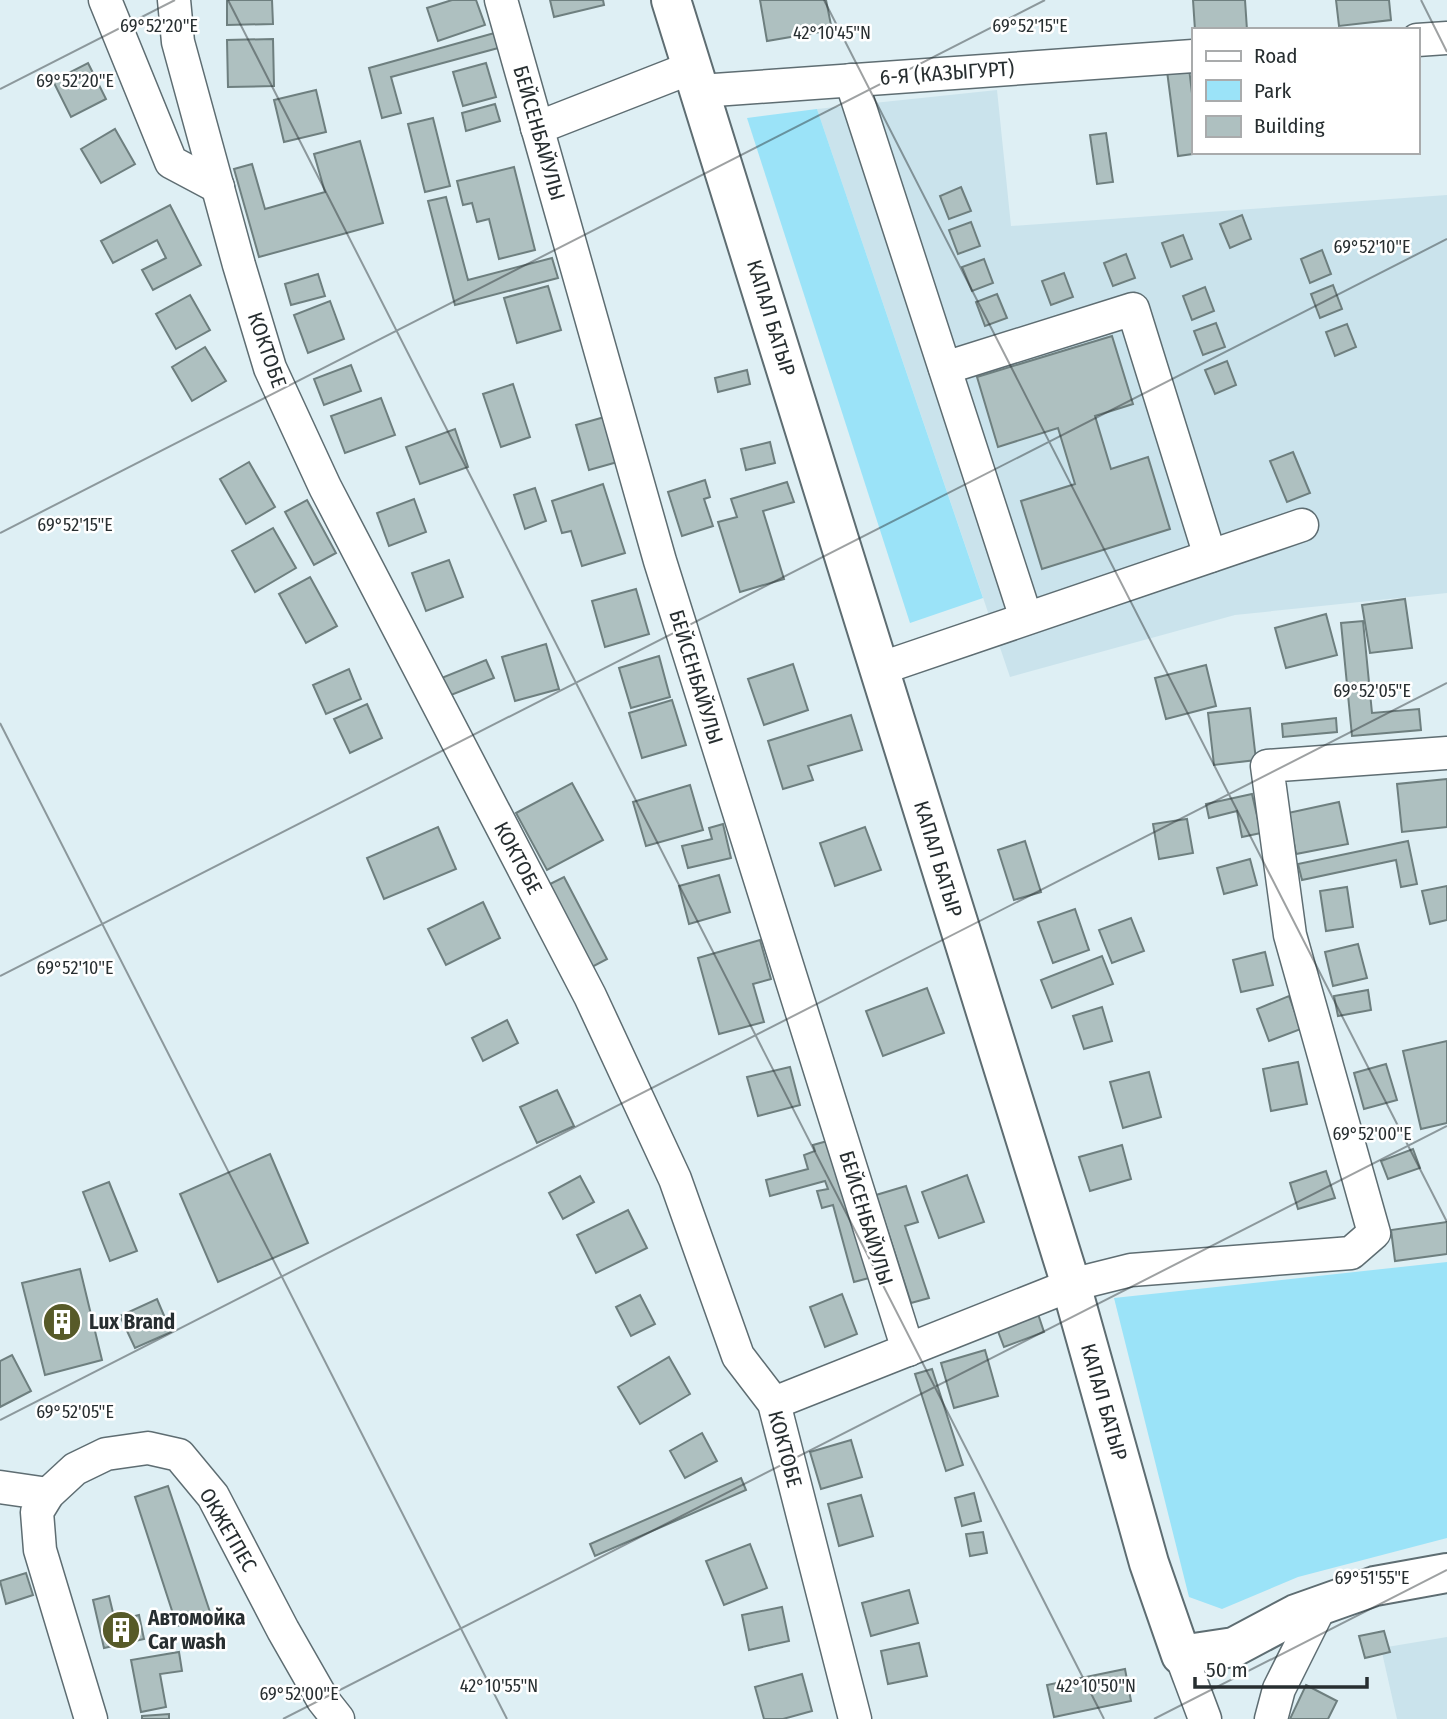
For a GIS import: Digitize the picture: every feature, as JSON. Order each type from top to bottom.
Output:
[{"type":"main road","name":"КАПАЛ БАТЫР","points":[[671,0],[1071,1285],[1149,1563],[1181,1655]]},
{"type":"main road","points":[[1181,1655],[1234,1647],[1296,1614],[1375,1586],[1447,1573]]},
{"type":"street","points":[[105,0],[171,162],[218,187]]},
{"type":"street","name":"КОКТОБЕ","points":[[174,0],[178,42],[270,368],[325,487],[590,996],[675,1179],[738,1356],[774,1403],[855,1719]]},
{"type":"street","name":"БЕЙСЕНБАЙУЛЫ","points":[[501,0],[660,561],[908,1350]]},
{"type":"street","points":[[1419,40],[1447,38]]},
{"type":"street","name":"6-Я (КАЗЫГУРТ)","points":[[537,128],[696,79],[851,80],[1192,56]]},
{"type":"street","points":[[851,80],[1026,618]]},
{"type":"street","points":[[945,368],[1133,310],[1210,556]]},
{"type":"street","points":[[879,669],[1302,525]]},
{"type":"street","points":[[774,1403],[1071,1285],[1131,1270],[1352,1253],[1374,1233],[1290,935],[1267,766],[1447,753]]},
{"type":"street","name":"ОКЖЕТПЕС","points":[[91,1719],[40,1550],[37,1512],[48,1494],[75,1469],[106,1454],[148,1448],[178,1455],[213,1496],[323,1700],[338,1719]]},
{"type":"street","points":[[0,1487],[48,1494]]},
{"type":"street","points":[[1271,1719],[1279,1689],[1321,1605]]},
{"type":"street","name":"КАПАЛ БАТЫР","points":[[1181,1655],[1201,1715]]},
{"type":"shaded area","points":[[997,90],[1011,226],[1447,195],[1447,593],[1235,615],[1010,677],[817,109]]},
{"type":"shaded area","points":[[1447,1637],[1447,1719],[1397,1719],[1381,1648]]},
{"type":"green space","points":[[817,109],[983,598],[910,623],[747,118]]},
{"type":"green space","points":[[1447,1262],[1447,1538],[1298,1577],[1222,1609],[1189,1597],[1114,1298]]},
{"type":"building","points":[[227,0],[272,0],[273,24],[227,25]]},
{"type":"building","points":[[452,0],[476,0],[485,25],[438,41],[427,8]]},
{"type":"building","points":[[550,0],[603,0],[604,5],[554,17]]},
{"type":"building","points":[[760,0],[826,0],[832,30],[767,41]]},
{"type":"building","points":[[1193,0],[1245,0],[1247,28],[1195,28]]},
{"type":"building","points":[[1336,0],[1389,0],[1391,20],[1339,26]]},
{"type":"building","points":[[498,32],[502,47],[391,77],[401,113],[382,118],[369,68]]},
{"type":"building","points":[[273,39],[274,86],[228,87],[227,40]]},
{"type":"building","points":[[88,63],[106,99],[71,117],[53,81]]},
{"type":"building","points":[[486,63],[496,97],[463,106],[453,72]]},
{"type":"building","points":[[1189,68],[1193,154],[1178,156],[1167,71]]},
{"type":"building","points":[[316,90],[326,132],[284,142],[274,100]]},
{"type":"building","points":[[495,104],[500,121],[466,131],[462,113]]},
{"type":"building","points":[[433,118],[450,186],[425,192],[408,124]]},
{"type":"building","points":[[115,129],[135,164],[101,183],[81,149]]},
{"type":"building","points":[[1106,133],[1113,182],[1097,184],[1090,135]]},
{"type":"building","points":[[360,141],[383,223],[259,257],[234,169],[252,164],[265,209],[325,192],[314,154]]},
{"type":"building","points":[[514,167],[535,250],[499,259],[489,219],[477,222],[472,203],[463,205],[457,181]]},
{"type":"building","points":[[961,187],[971,211],[949,219],[940,196]]},
{"type":"building","points":[[446,197],[468,280],[552,258],[558,278],[455,305],[428,201]]},
{"type":"building","points":[[170,205],[201,265],[153,290],[142,270],[166,258],[157,240],[113,263],[101,241]]},
{"type":"building","points":[[1242,215],[1251,239],[1230,248],[1220,224]]},
{"type":"building","points":[[971,222],[980,246],[958,254],[949,230]]},
{"type":"building","points":[[1183,235],[1192,259],[1171,267],[1162,243]]},
{"type":"building","points":[[1322,250],[1331,274],[1310,283],[1301,259]]},
{"type":"building","points":[[1126,254],[1135,278],[1113,286],[1104,263]]},
{"type":"building","points":[[984,259],[993,283],[972,291],[962,267]]},
{"type":"building","points":[[1064,273],[1073,297],[1051,305],[1042,281]]},
{"type":"building","points":[[318,274],[325,296],[291,305],[285,284]]},
{"type":"building","points":[[1333,285],[1342,309],[1320,318],[1311,294]]},
{"type":"building","points":[[548,286],[561,330],[517,343],[504,298]]},
{"type":"building","points":[[1205,287],[1214,311],[1192,320],[1183,296]]},
{"type":"building","points":[[997,294],[1007,318],[985,326],[976,302]]},
{"type":"building","points":[[190,295],[210,330],[176,349],[156,314]]},
{"type":"building","points":[[330,301],[344,339],[308,353],[294,315]]},
{"type":"building","points":[[1216,323],[1225,347],[1203,355],[1194,331]]},
{"type":"building","points":[[1347,324],[1356,347],[1335,356],[1326,332]]},
{"type":"building","points":[[1112,336],[1133,404],[1095,416],[1111,469],[1148,457],[1170,529],[1042,569],[1021,501],[1075,484],[1058,428],[998,447],[977,377]]},
{"type":"building","points":[[205,347],[226,381],[192,401],[172,367]]},
{"type":"building","points":[[1227,361],[1236,385],[1215,394],[1205,370]]},
{"type":"building","points":[[351,365],[361,391],[324,405],[314,379]]},
{"type":"building","points":[[747,370],[750,384],[718,392],[715,378]]},
{"type":"building","points":[[513,384],[530,437],[501,447],[483,394]]},
{"type":"building","points":[[381,398],[395,435],[345,453],[331,416]]},
{"type":"building","points":[[608,416],[621,461],[589,470],[576,425]]},
{"type":"building","points":[[455,429],[468,467],[420,484],[406,447]]},
{"type":"building","points":[[770,442],[775,463],[746,470],[741,449]]},
{"type":"building","points":[[1293,452],[1310,493],[1287,502],[1270,461]]},
{"type":"building","points":[[249,462],[275,507],[246,524],[220,479]]},
{"type":"building","points":[[705,480],[710,497],[704,499],[713,526],[682,536],[668,492]]},
{"type":"building","points":[[787,482],[794,502],[763,511],[784,579],[740,592],[718,522],[737,517],[731,499]]},
{"type":"building","points":[[603,484],[625,553],[582,566],[571,531],[562,533],[552,501]]},
{"type":"building","points":[[535,488],[546,521],[525,529],[514,495]]},
{"type":"building","points":[[414,499],[426,532],[389,546],[377,513]]},
{"type":"building","points":[[307,500],[336,553],[314,565],[285,512]]},
{"type":"building","points":[[273,528],[296,568],[255,592],[232,551]]},
{"type":"building","points":[[449,560],[463,597],[426,611],[412,573]]},
{"type":"building","points":[[310,577],[337,626],[306,643],[279,594]]},
{"type":"building","points":[[636,589],[649,634],[605,647],[592,601]]},
{"type":"building","points":[[1405,599],[1412,648],[1370,653],[1362,605]]},
{"type":"building","points":[[1326,614],[1337,655],[1286,668],[1275,628]]},
{"type":"building","points":[[1363,621],[1372,713],[1419,709],[1421,730],[1352,736],[1341,623]]},
{"type":"building","points":[[546,644],[559,689],[515,701],[502,657]]},
{"type":"building","points":[[659,656],[670,697],[631,708],[619,668]]},
{"type":"building","points":[[486,660],[494,678],[446,697],[439,679]]},
{"type":"building","points":[[793,664],[808,710],[764,725],[748,679]]},
{"type":"building","points":[[1206,665],[1216,706],[1166,719],[1155,678]]},
{"type":"building","points":[[349,669],[361,699],[326,714],[313,685]]},
{"type":"building","points":[[672,700],[686,745],[642,758],[629,713]]},
{"type":"building","points":[[367,704],[382,738],[350,753],[334,719]]},
{"type":"building","points":[[1250,708],[1256,760],[1214,765],[1208,713]]},
{"type":"building","points":[[851,715],[862,750],[808,766],[813,780],[783,789],[768,741]]},
{"type":"building","points":[[1336,718],[1337,732],[1283,737],[1282,724]]},
{"type":"building","points":[[1447,779],[1447,827],[1402,832],[1397,784]]},
{"type":"building","points":[[572,783],[603,840],[547,870],[516,813]]},
{"type":"building","points":[[690,785],[703,830],[646,846],[633,802]]},
{"type":"building","points":[[1252,794],[1261,833],[1242,837],[1237,811],[1209,818],[1206,804]]},
{"type":"building","points":[[1339,802],[1348,844],[1296,854],[1288,813]]},
{"type":"building","points":[[1187,819],[1193,853],[1159,859],[1153,824]]},
{"type":"building","points":[[723,824],[731,858],[688,868],[682,846],[712,839],[709,828]]},
{"type":"building","points":[[438,827],[456,869],[384,899],[367,858]]},
{"type":"building","points":[[865,827],[881,870],[835,886],[820,843]]},
{"type":"building","points":[[1025,841],[1041,892],[1014,900],[998,850]]},
{"type":"building","points":[[1408,841],[1417,884],[1401,887],[1396,860],[1302,880],[1298,864]]},
{"type":"building","points":[[1250,859],[1257,885],[1224,894],[1217,868]]},
{"type":"building","points":[[719,875],[730,912],[689,924],[679,886]]},
{"type":"building","points":[[564,877],[607,959],[592,967],[548,885]]},
{"type":"building","points":[[1447,886],[1447,920],[1430,924],[1422,891]]},
{"type":"building","points":[[1347,887],[1353,927],[1326,931],[1320,891]]},
{"type":"building","points":[[483,902],[500,938],[446,965],[428,929]]},
{"type":"building","points":[[1075,909],[1089,950],[1053,963],[1038,922]]},
{"type":"building","points":[[1131,918],[1144,951],[1112,963],[1099,930]]},
{"type":"building","points":[[760,940],[771,979],[753,984],[764,1022],[719,1034],[698,958]]},
{"type":"building","points":[[1358,944],[1367,978],[1333,986],[1325,952]]},
{"type":"building","points":[[1265,952],[1273,985],[1241,992],[1233,960]]},
{"type":"building","points":[[1102,956],[1113,984],[1052,1008],[1041,980]]},
{"type":"building","points":[[927,988],[944,1033],[883,1056],[866,1011]]},
{"type":"building","points":[[1368,990],[1371,1010],[1338,1016],[1334,996]]},
{"type":"building","points":[[1289,996],[1301,1029],[1269,1041],[1257,1009]]},
{"type":"building","points":[[1102,1007],[1112,1041],[1084,1049],[1073,1016]]},
{"type":"building","points":[[507,1020],[518,1043],[483,1061],[472,1038]]},
{"type":"building","points":[[1447,1041],[1447,1123],[1421,1129],[1403,1051]]},
{"type":"building","points":[[1298,1062],[1307,1104],[1271,1111],[1263,1069]]},
{"type":"building","points":[[1386,1064],[1397,1100],[1364,1109],[1354,1073]]},
{"type":"building","points":[[790,1067],[800,1105],[758,1116],[747,1077]]},
{"type":"building","points":[[1149,1072],[1161,1117],[1123,1128],[1110,1082]]},
{"type":"building","points":[[557,1090],[574,1126],[537,1143],[520,1107]]},
{"type":"building","points":[[831,1140],[869,1278],[854,1282],[833,1205],[822,1208],[817,1191],[828,1189],[825,1181],[770,1196],[766,1180],[808,1169],[804,1155],[815,1151],[813,1145]]},
{"type":"building","points":[[1122,1145],[1131,1179],[1090,1191],[1079,1157]]},
{"type":"building","points":[[1413,1149],[1420,1168],[1388,1179],[1381,1161]]},
{"type":"building","points":[[270,1154],[308,1243],[218,1282],[180,1194]]},
{"type":"building","points":[[1326,1171],[1335,1198],[1298,1209],[1290,1183]]},
{"type":"building","points":[[967,1175],[984,1222],[939,1238],[922,1192]]},
{"type":"building","points":[[580,1176],[594,1202],[563,1219],[549,1193]]},
{"type":"building","points":[[109,1182],[137,1251],[110,1261],[83,1192]]},
{"type":"building","points":[[906,1186],[918,1222],[905,1226],[929,1298],[911,1303],[876,1195]]},
{"type":"building","points":[[628,1210],[647,1248],[596,1273],[577,1235]]},
{"type":"building","points":[[1447,1222],[1447,1254],[1395,1261],[1391,1230]]},
{"type":"building","name":"Lux Brand","points":[[80,1269],[102,1360],[45,1375],[22,1283]]},
{"type":"building","points":[[842,1294],[857,1334],[825,1347],[810,1307]]},
{"type":"building","points":[[640,1295],[655,1324],[631,1336],[616,1307]]},
{"type":"building","points":[[157,1299],[171,1332],[135,1348],[120,1316]]},
{"type":"building","points":[[1037,1311],[1044,1332],[1004,1347],[996,1326]]},
{"type":"building","points":[[985,1350],[998,1396],[954,1408],[941,1363]]},
{"type":"building","points":[[12,1355],[31,1391],[0,1407],[0,1361]]},
{"type":"building","points":[[669,1357],[690,1394],[640,1424],[618,1387]]},
{"type":"building","points":[[932,1369],[963,1465],[946,1471],[915,1374]]},
{"type":"building","points":[[702,1433],[717,1461],[685,1478],[670,1451]]},
{"type":"building","points":[[851,1440],[862,1477],[821,1489],[810,1452]]},
{"type":"building","points":[[741,1478],[746,1490],[595,1556],[590,1544]]},
{"type":"building","points":[[168,1486],[211,1615],[177,1626],[135,1497]]},
{"type":"building","points":[[974,1493],[981,1521],[962,1526],[955,1498]]},
{"type":"building","points":[[861,1495],[873,1536],[839,1546],[828,1504]]},
{"type":"building","points":[[983,1532],[987,1553],[970,1556],[966,1534]]},
{"type":"building","points":[[750,1544],[767,1588],[724,1605],[706,1561]]},
{"type":"building","points":[[26,1573],[33,1595],[6,1604],[0,1581]]},
{"type":"building","points":[[909,1590],[918,1623],[871,1636],[862,1603]]},
{"type":"building","name":"Автомойка Car wash","points":[[109,1596],[115,1621],[139,1615],[144,1639],[104,1648],[93,1600]]},
{"type":"building","points":[[782,1607],[789,1641],[749,1650],[742,1615]]},
{"type":"building","points":[[1384,1631],[1390,1652],[1365,1658],[1359,1636]]},
{"type":"building","points":[[919,1643],[927,1676],[888,1684],[881,1651]]},
{"type":"building","points":[[179,1652],[182,1671],[160,1674],[166,1707],[141,1712],[131,1660]]},
{"type":"building","points":[[1125,1669],[1131,1701],[1054,1717],[1047,1685]]},
{"type":"building","points":[[802,1674],[812,1711],[783,1719],[764,1719],[755,1687]]},
{"type":"building","points":[[1306,1685],[1337,1701],[1328,1719],[1290,1719]]},
{"type":"building","points":[[169,1714],[169,1719],[142,1719],[142,1716]]},
{"type":"place","name":"Lux Brand","points":[[62,1322]]},
{"type":"place","name":"Автомойка Car wash","points":[[121,1630]]}]
